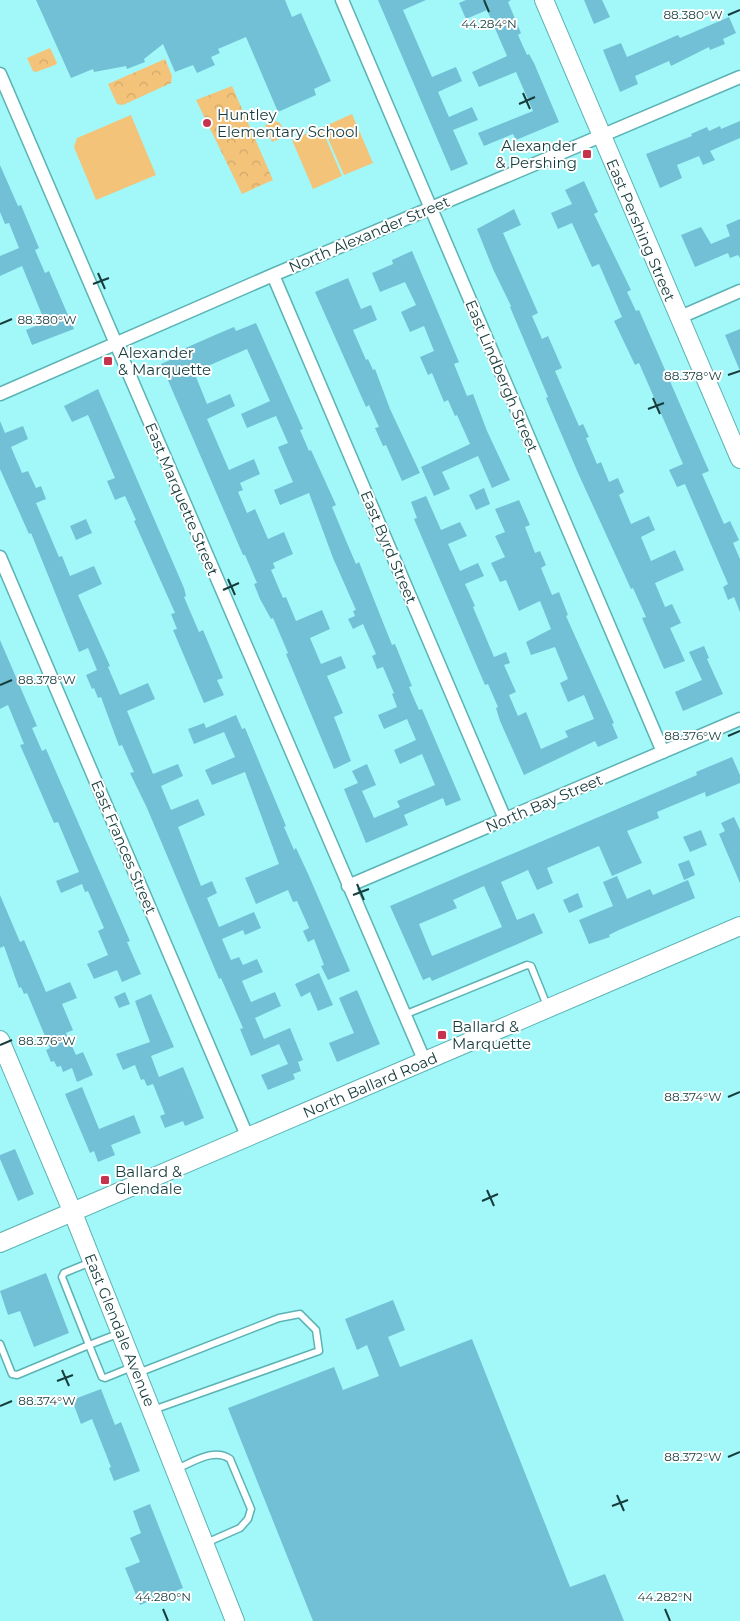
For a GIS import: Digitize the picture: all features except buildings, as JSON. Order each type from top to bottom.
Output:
[{"type":"street","name":"East Lindbergh Street","points":[[342,0],[663,752]]},
{"type":"street","name":"East Pershing Street","points":[[544,0],[678,318],[740,459]]},
{"type":"street","name":"East Marquette Street","points":[[0,74],[425,1062]]},
{"type":"street","name":"North Alexander Street","points":[[0,394],[273,275],[740,77]]},
{"type":"street","name":"East Byrd Street","points":[[273,275],[504,819]]},
{"type":"street","points":[[678,318],[740,291]]},
{"type":"street","name":"East Frances Street","points":[[0,557],[248,1138]]},
{"type":"street","name":"North Bay Street","points":[[348,886],[740,719]]},
{"type":"street","name":"North Ballard Road","points":[[0,1244],[740,926]]},
{"type":"street","name":"East Glendale Avenue","points":[[0,1040],[93,1262],[236,1621]]},
{"type":"lane","points":[[404,1015],[527,965],[530,966],[548,1009]]},
{"type":"lane","points":[[93,1262],[64,1273],[62,1277],[102,1377],[105,1378],[136,1370],[279,1318],[300,1314],[316,1330],[319,1351],[152,1411]]},
{"type":"lane","points":[[0,1344],[12,1374],[17,1375],[121,1332]]},
{"type":"lane","points":[[175,1469],[215,1454],[223,1454],[230,1460],[251,1509],[248,1519],[240,1528],[204,1543]]},
{"type":"green space","points":[[50,48],[57,63],[36,72],[33,71],[27,58]]},
{"type":"green space","points":[[165,59],[172,76],[171,83],[123,105],[117,104],[108,84]]},
{"type":"green space","points":[[232,86],[273,180],[242,194],[196,100]]},
{"type":"green space","points":[[352,114],[373,163],[344,175],[323,127]]},
{"type":"green space","points":[[131,115],[156,175],[96,200],[74,147],[77,138]]},
{"type":"green space","points":[[275,121],[280,123],[286,136],[272,142],[265,125]]},
{"type":"green space","points":[[321,127],[342,176],[313,189],[292,140]]},
{"type":"place","name":"Huntley Elementary School","points":[[207,123]]},
{"type":"place","name":"Alexander & Pershing","points":[[587,154]]},
{"type":"place","name":"Alexander & Marquette","points":[[108,361]]},
{"type":"place","name":"Ballard & Marquette","points":[[442,1035]]},
{"type":"place","name":"Ballard & Glendale","points":[[105,1180]]}]
